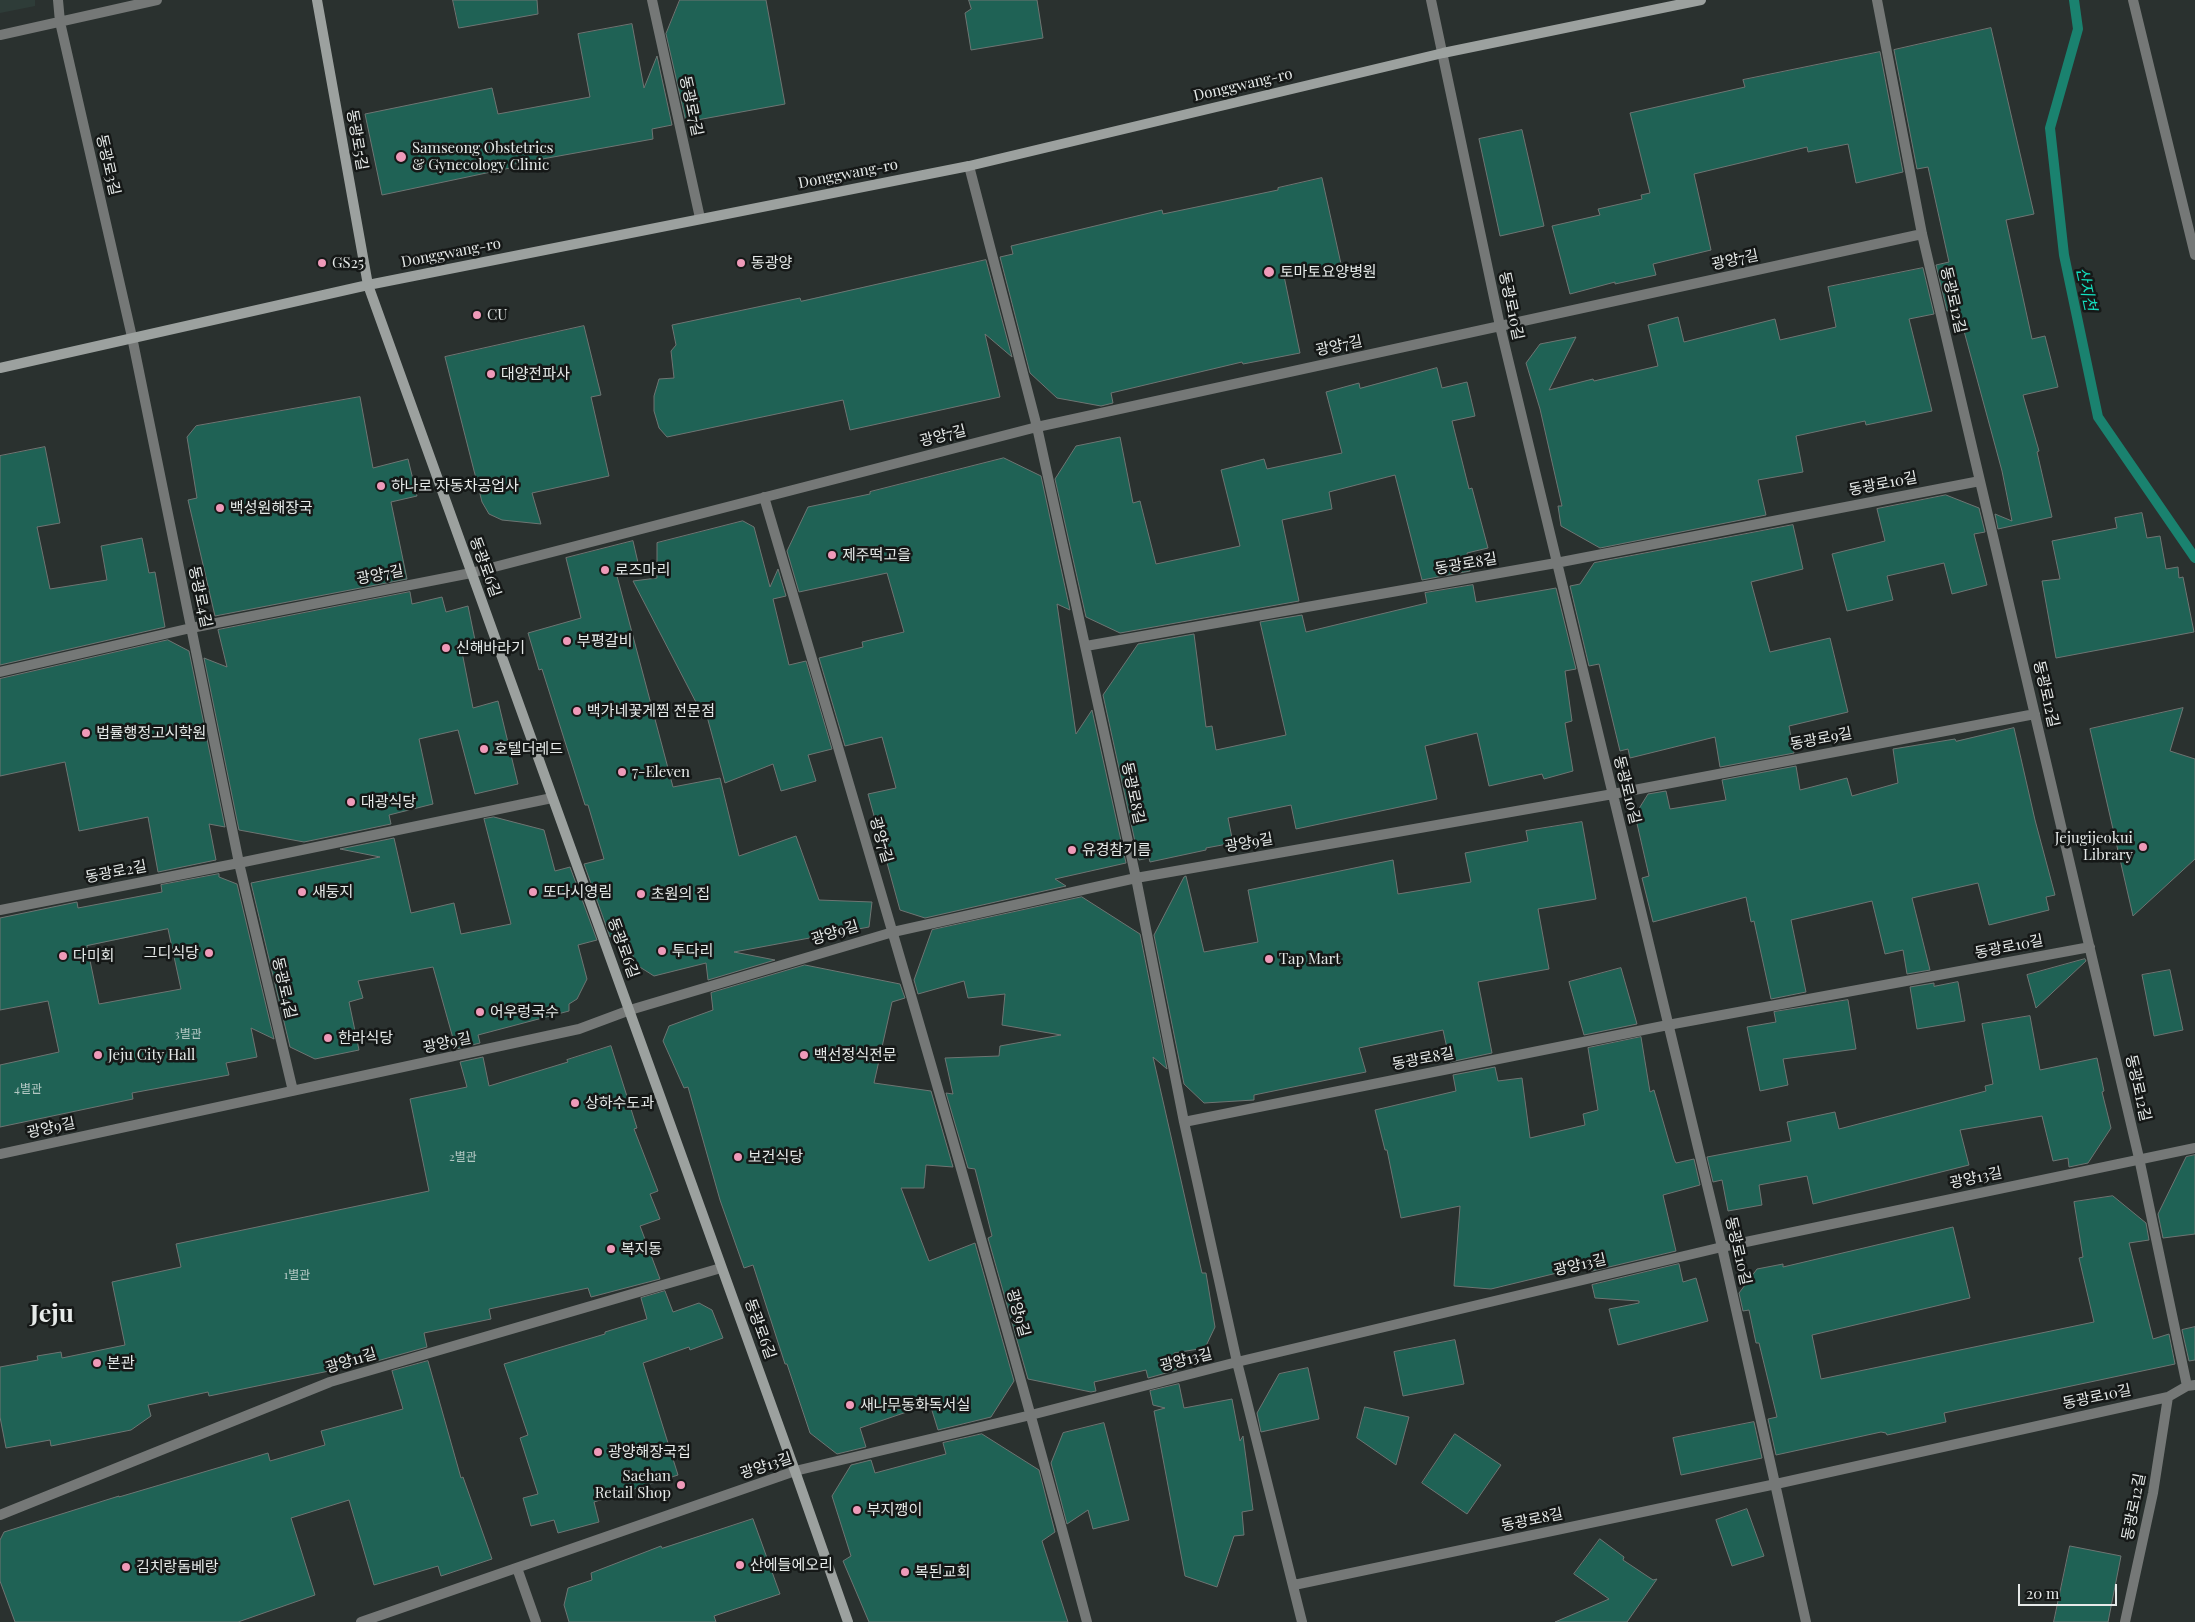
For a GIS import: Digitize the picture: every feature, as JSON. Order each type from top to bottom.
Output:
[{"type":"main road","name":"동광로5길","points":[[317,0],[368,285]]},
{"type":"main road","name":"Donggwang-ro","points":[[0,368],[368,285],[968,166],[1443,53],[1701,0]]},
{"type":"main road","name":"동광로6길","points":[[368,285],[630,1010],[848,1622]]},
{"type":"street","name":"동광로3길","points":[[58,0],[60,22],[132,337]]},
{"type":"street","points":[[0,35],[157,0]]},
{"type":"street","name":"동광로7길","points":[[652,0],[700,218]]},
{"type":"street","points":[[1431,0],[1443,53]]},
{"type":"street","name":"동광로12길","points":[[1877,0],[1922,234],[2191,1385]]},
{"type":"street","points":[[2133,0],[2195,255]]},
{"type":"street","name":"동광로10길","points":[[1443,53],[1500,326],[1722,1247],[1806,1622]]},
{"type":"street","name":"동광로8길","points":[[968,166],[1038,427],[1136,878],[1184,1122],[1237,1362],[1302,1622]]},
{"type":"street","name":"광양7길","points":[[0,672],[191,628],[471,572],[1038,427],[1922,234]]},
{"type":"street","name":"동광로4길","points":[[132,337],[239,863],[293,1091]]},
{"type":"street","name":"동광로10길","points":[[1556,563],[1980,481]]},
{"type":"street","name":"광양7길","points":[[764,497],[893,932]]},
{"type":"street","name":"동광로8길","points":[[1086,646],[1556,563]]},
{"type":"street","name":"동광로9길","points":[[1613,794],[2035,714]]},
{"type":"street","name":"광양9길","points":[[0,1154],[579,1029],[630,1010],[893,932],[1136,878],[1613,794]]},
{"type":"street","points":[[239,863],[552,798]]},
{"type":"street","name":"동광로2길","points":[[0,910],[239,863]]},
{"type":"street","name":"광양9길","points":[[893,932],[1031,1415]]},
{"type":"street","name":"동광로10길","points":[[1668,1025],[2090,947]]},
{"type":"street","name":"동광로8길","points":[[1184,1122],[1668,1025]]},
{"type":"street","name":"광양13길","points":[[361,1622],[795,1471],[1031,1415],[1237,1362],[1722,1247],[2139,1158],[2195,1148]]},
{"type":"street","name":"광양11길","points":[[0,1515],[330,1382],[722,1268]]},
{"type":"street","name":"동광로10길","points":[[1776,1484],[2168,1397],[2191,1385]]},
{"type":"street","name":"동광로12길","points":[[2125,1622],[2152,1493],[2168,1397]]},
{"type":"street","points":[[1031,1415],[1086,1622]]},
{"type":"street","name":"동광로8길","points":[[1294,1585],[1776,1484]]},
{"type":"street","points":[[517,1568],[536,1622]]},
{"type":"shaded area","points":[[0,0],[35,0],[35,6],[0,13]]},
{"type":"building","points":[[453,0],[537,0],[538,14],[459,28]]},
{"type":"building","points":[[680,0],[766,0],[785,104],[686,122],[666,34]]},
{"type":"building","points":[[969,0],[1037,0],[1043,38],[971,50],[965,13],[971,9]]},
{"type":"building","points":[[632,24],[644,88],[657,56],[672,125],[652,129],[653,139],[509,165],[510,168],[382,195],[365,114],[492,88],[498,114],[590,97],[578,34]]},
{"type":"building","points":[[1991,28],[2034,214],[2006,220],[2032,339],[2045,336],[2058,387],[2023,395],[2039,451],[2037,452],[2052,517],[1998,529],[1995,514],[2012,521],[2002,471],[1958,309],[1947,311],[1936,265],[1949,262],[1928,167],[1917,169],[1894,50]]},
{"type":"building","points":[[1880,52],[1903,172],[1856,183],[1848,144],[1808,152],[1807,147],[1694,174],[1711,250],[1653,264],[1656,275],[1615,284],[1615,282],[1570,294],[1552,226],[1600,215],[1598,209],[1642,199],[1641,195],[1650,193],[1630,113],[1745,87],[1743,80]]},
{"type":"building","points":[[1522,130],[1544,226],[1500,236],[1479,139]]},
{"type":"building","points":[[1322,178],[1341,264],[1284,276],[1300,353],[1243,364],[1242,362],[1111,393],[1113,403],[1101,406],[1057,398],[1030,373],[1000,257],[1013,254],[1011,246],[1162,210],[1163,214],[1278,190],[1278,188]]},
{"type":"building","points":[[986,260],[1012,357],[985,334],[1000,397],[850,430],[843,400],[667,437],[659,428],[654,411],[654,396],[659,379],[674,378],[671,351],[676,345],[672,325],[800,298],[801,301]]},
{"type":"building","points":[[1923,268],[1934,314],[1909,319],[1932,411],[1866,425],[1865,421],[1796,436],[1803,472],[1758,480],[1766,515],[1600,548],[1561,526],[1558,506],[1562,506],[1540,409],[1526,363],[1540,344],[1576,337],[1549,390],[1658,366],[1648,325],[1678,317],[1684,342],[1775,319],[1780,340],[1836,327],[1828,287]]},
{"type":"building","points":[[584,326],[601,395],[591,397],[609,476],[532,493],[541,524],[502,520],[489,514],[482,502],[445,357]]},
{"type":"building","points":[[1437,368],[1442,388],[1467,382],[1475,416],[1452,421],[1469,489],[1472,488],[1488,548],[1467,553],[1470,571],[1422,580],[1395,475],[1329,492],[1332,509],[1282,520],[1299,601],[1120,633],[1086,617],[1055,479],[1076,446],[1120,437],[1133,503],[1140,501],[1156,564],[1240,546],[1221,470],[1264,459],[1267,469],[1342,453],[1326,392],[1359,383],[1360,388]]},
{"type":"building","points":[[360,397],[373,468],[408,459],[417,496],[391,502],[407,579],[215,616],[188,500],[197,498],[187,437],[196,426]]},
{"type":"building","points":[[45,447],[60,523],[37,527],[50,589],[107,580],[101,546],[142,538],[149,573],[155,572],[165,627],[0,665],[0,456]]},
{"type":"building","points":[[1004,458],[1041,476],[1070,610],[1057,604],[1076,734],[1092,710],[1126,863],[1055,879],[1066,886],[925,918],[900,910],[868,794],[896,788],[882,737],[845,746],[819,658],[863,647],[862,642],[904,632],[887,573],[799,592],[787,551],[808,507],[870,494],[870,492]]},
{"type":"building","points":[[1946,495],[1979,508],[1985,532],[1974,534],[1987,585],[1952,594],[1944,563],[1887,576],[1893,600],[1847,611],[1832,554],[1885,541],[1877,509]]},
{"type":"building","points":[[2142,513],[2147,538],[2160,536],[2166,569],[2178,567],[2179,578],[2183,577],[2194,632],[2056,658],[2042,581],[2060,579],[2052,541],[2117,528],[2115,518]]},
{"type":"building","points":[[743,521],[754,527],[770,587],[778,569],[786,596],[773,599],[789,665],[806,661],[832,749],[808,755],[816,781],[781,791],[773,764],[725,783],[705,709],[700,710],[633,581],[657,578],[657,543]]},
{"type":"building","points":[[1793,525],[1803,569],[1751,582],[1770,652],[1830,638],[1848,712],[1789,726],[1794,753],[1720,767],[1715,737],[1630,758],[1628,749],[1620,751],[1599,664],[1589,666],[1570,586],[1580,584],[1594,563]]},
{"type":"building","points":[[633,541],[639,567],[617,576],[673,787],[720,778],[739,856],[796,836],[819,900],[872,902],[869,927],[734,952],[775,960],[708,980],[706,963],[654,976],[635,964],[627,933],[610,937],[584,864],[604,859],[588,805],[585,805],[542,669],[539,670],[528,633],[581,618],[566,558]]},
{"type":"building","points":[[1473,585],[1476,602],[1556,588],[1576,669],[1565,671],[1572,721],[1565,723],[1573,771],[1544,779],[1542,774],[1489,786],[1477,733],[1425,746],[1437,799],[1296,829],[1291,805],[1228,818],[1233,843],[1150,862],[1149,858],[1139,860],[1103,695],[1138,644],[1194,634],[1206,727],[1212,726],[1216,750],[1286,735],[1260,622],[1302,615],[1306,632],[1427,603],[1425,593]]},
{"type":"building","points":[[410,592],[412,604],[442,597],[446,612],[468,606],[476,645],[462,652],[473,708],[498,701],[518,784],[475,794],[458,730],[419,739],[433,804],[389,815],[391,824],[304,842],[239,830],[204,658],[227,667],[218,630]]},
{"type":"building","points":[[168,640],[189,651],[225,827],[209,824],[216,860],[158,872],[148,817],[79,831],[65,762],[0,776],[0,679]]},
{"type":"building","points":[[2183,708],[2170,751],[2195,759],[2195,859],[2133,916],[2090,729]]},
{"type":"building","points":[[2014,728],[2035,820],[2055,895],[2046,897],[2049,910],[1989,925],[1978,883],[1912,898],[1930,970],[1907,974],[1903,950],[1885,954],[1872,901],[1791,920],[1806,992],[1771,999],[1754,921],[1751,922],[1746,897],[1653,922],[1642,878],[1649,876],[1635,815],[1648,794],[1666,791],[1670,809],[1726,800],[1722,780],[1796,766],[1800,790],[1847,778],[1852,796],[1898,783],[1893,749],[1955,739],[1956,741]]},
{"type":"building","points":[[494,817],[544,830],[555,871],[570,867],[597,940],[578,945],[587,979],[577,999],[569,1004],[569,1011],[478,1035],[480,1043],[456,1049],[433,967],[358,981],[363,998],[349,1002],[359,1050],[315,1059],[290,1047],[251,883],[380,857],[340,849],[394,838],[411,913],[454,903],[461,934],[511,924],[484,819]]},
{"type":"building","points":[[1582,822],[1596,899],[1538,909],[1549,969],[1478,982],[1492,1053],[1450,1062],[1443,1030],[1359,1048],[1366,1072],[1254,1095],[1254,1100],[1204,1103],[1184,1084],[1154,935],[1184,877],[1186,876],[1204,952],[1258,942],[1248,890],[1393,860],[1398,894],[1471,882],[1465,853],[1528,841],[1526,831]]},
{"type":"building","points":[[219,874],[219,877],[237,884],[274,1039],[251,1028],[257,1057],[226,1063],[229,1075],[132,1093],[133,1099],[0,1127],[0,1065],[59,1052],[48,1001],[0,1010],[0,918],[77,902],[78,908],[162,892],[161,885]],"holes":[[[168,929],[181,989],[99,1004],[87,946]]]},
{"type":"building","points":[[1082,897],[1140,934],[1167,1069],[1153,1057],[1202,1273],[1206,1273],[1215,1327],[1205,1348],[1174,1353],[1177,1370],[1148,1378],[1146,1370],[1094,1382],[1096,1391],[1091,1392],[1028,1379],[988,1238],[992,1236],[975,1169],[968,1168],[946,1093],[953,1094],[945,1058],[999,1056],[1000,1046],[1061,1035],[1002,1025],[1005,994],[968,998],[964,981],[918,994],[914,980],[932,930]]},
{"type":"building","points":[[2085,959],[2086,961],[2036,1008],[2027,975]]},
{"type":"building","points":[[805,965],[900,984],[905,998],[892,1002],[874,1083],[931,1091],[953,1167],[926,1165],[924,1188],[901,1188],[929,1261],[975,1243],[1014,1381],[991,1417],[938,1430],[930,1404],[860,1428],[866,1447],[837,1454],[810,1433],[787,1364],[785,1364],[753,1265],[744,1268],[720,1200],[688,1087],[684,1088],[663,1041],[669,1026],[713,1010],[711,993]]},
{"type":"building","points":[[1621,968],[1637,1024],[1584,1035],[1569,982]]},
{"type":"building","points":[[2170,970],[2183,1030],[2154,1036],[2142,975]]},
{"type":"building","points":[[1958,982],[1965,1021],[1917,1029],[1910,987]]},
{"type":"building","points":[[1848,1000],[1856,1049],[1783,1059],[1788,1085],[1760,1091],[1747,1027],[1776,1022],[1774,1012]]},
{"type":"building","points":[[2030,1016],[2040,1070],[2097,1058],[2104,1091],[2102,1092],[2111,1128],[2088,1163],[2069,1167],[2068,1158],[2053,1161],[2042,1116],[1960,1130],[1969,1165],[1813,1204],[1807,1176],[1759,1185],[1762,1205],[1728,1211],[1722,1180],[1713,1182],[1707,1157],[1791,1141],[1787,1122],[1835,1112],[1839,1129],[1986,1091],[1985,1086],[1993,1084],[1982,1024]]},
{"type":"building","points":[[1641,1037],[1650,1092],[1654,1090],[1674,1159],[1676,1163],[1694,1159],[1700,1185],[1663,1195],[1676,1251],[1588,1272],[1586,1266],[1491,1289],[1454,1286],[1460,1206],[1401,1218],[1387,1150],[1385,1150],[1375,1110],[1456,1091],[1453,1075],[1495,1067],[1498,1081],[1522,1078],[1530,1138],[1585,1125],[1583,1114],[1598,1110],[1588,1048]]},
{"type":"building","points":[[611,1046],[637,1128],[634,1129],[658,1191],[650,1194],[660,1219],[640,1226],[660,1279],[591,1297],[588,1288],[489,1309],[491,1319],[424,1333],[427,1347],[377,1361],[209,1396],[208,1392],[148,1405],[151,1416],[131,1430],[51,1446],[50,1440],[6,1448],[0,1417],[0,1367],[38,1360],[37,1356],[61,1352],[62,1358],[125,1345],[112,1282],[181,1267],[176,1244],[429,1191],[410,1099],[467,1087],[460,1062],[483,1057],[489,1086],[568,1062],[567,1060]]},
{"type":"building","points":[[2195,1155],[2195,1234],[2163,1238],[2158,1214],[2186,1157]]},
{"type":"building","points":[[2113,1196],[2146,1223],[2149,1240],[2129,1243],[2153,1339],[2169,1334],[2175,1364],[1944,1413],[1946,1422],[1887,1435],[1881,1432],[1776,1455],[1768,1419],[1777,1417],[1759,1343],[1756,1343],[1749,1310],[1743,1311],[1739,1293],[1757,1269],[1783,1264],[1783,1267],[1953,1227],[1970,1298],[1812,1335],[1821,1379],[2094,1322],[2079,1258],[2083,1257],[2074,1202]]},
{"type":"building","points":[[1679,1264],[1683,1282],[1696,1278],[1708,1321],[1618,1345],[1609,1309],[1639,1303],[1639,1301],[1595,1298],[1592,1285]]},
{"type":"building","points":[[665,1291],[673,1312],[699,1303],[712,1310],[723,1338],[690,1350],[689,1347],[643,1363],[678,1475],[594,1502],[599,1522],[558,1533],[554,1520],[531,1526],[523,1498],[538,1494],[520,1438],[528,1435],[504,1364],[605,1334],[605,1332],[647,1319],[641,1298]]},
{"type":"building","points":[[2195,1327],[2195,1360],[2189,1361],[2182,1330]]},
{"type":"building","points":[[1455,1340],[1464,1384],[1403,1396],[1394,1352]]},
{"type":"building","points":[[428,1361],[461,1478],[463,1477],[492,1559],[441,1576],[438,1566],[374,1585],[349,1500],[291,1518],[315,1595],[238,1622],[15,1622],[0,1581],[0,1540],[4,1532],[119,1496],[268,1453],[270,1461],[325,1445],[321,1431],[403,1409],[392,1371]]},
{"type":"building","points":[[1308,1368],[1319,1419],[1261,1432],[1257,1413],[1279,1374]]},
{"type":"building","points":[[1179,1384],[1184,1408],[1232,1399],[1240,1441],[1243,1436],[1253,1510],[1242,1512],[1244,1535],[1234,1536],[1217,1587],[1185,1576],[1154,1411],[1165,1408],[1153,1405],[1150,1391]]},
{"type":"building","points":[[1365,1407],[1409,1417],[1396,1465],[1357,1438]]},
{"type":"building","points":[[1754,1422],[1762,1458],[1681,1475],[1673,1438]]},
{"type":"building","points":[[1104,1423],[1129,1520],[1093,1529],[1088,1510],[1067,1524],[1051,1463],[1063,1433]]},
{"type":"building","points":[[982,1434],[1039,1470],[1055,1532],[1042,1541],[1068,1622],[869,1622],[843,1561],[851,1556],[832,1496],[851,1465],[871,1460],[875,1473],[946,1454],[943,1443]]},
{"type":"building","points":[[1455,1434],[1501,1465],[1467,1514],[1422,1483]]},
{"type":"building","points":[[1747,1509],[1764,1556],[1732,1566],[1716,1520]]},
{"type":"building","points":[[753,1519],[780,1594],[714,1616],[716,1622],[569,1622],[564,1605],[568,1588],[592,1580],[591,1573],[661,1546],[662,1548]]},
{"type":"building","points":[[1600,1539],[1624,1557],[1623,1560],[1653,1580],[1657,1579],[1627,1622],[1555,1622],[1609,1599],[1574,1574]]},
{"type":"building","points":[[2070,1546],[2121,1556],[2108,1622],[2054,1622]]},
{"type":"waterway","name":"산지천","points":[[2074,0],[2078,29],[2050,128],[2064,255],[2098,417],[2195,558]]},
{"type":"place","name":"Samseong Obstetrics & Gynecology Clinic","points":[[401,157]]},
{"type":"place","name":"GS25","points":[[322,263]]},
{"type":"place","name":"동광양","points":[[741,263]]},
{"type":"place","name":"토마토요양병원","points":[[1269,272]]},
{"type":"place","name":"CU","points":[[477,315]]},
{"type":"place","name":"대양전파사","points":[[491,374]]},
{"type":"place","name":"하나로 자동차공업사","points":[[381,486]]},
{"type":"place","name":"백성원해장국","points":[[220,508]]},
{"type":"place","name":"제주떡고을","points":[[832,555]]},
{"type":"place","name":"로즈마리","points":[[605,570]]},
{"type":"place","name":"부평갈비","points":[[567,641]]},
{"type":"place","name":"신해바라기","points":[[446,648]]},
{"type":"place","name":"백가네꽃게찜 전문점","points":[[577,711]]},
{"type":"place","name":"법률행정고시학원","points":[[86,733]]},
{"type":"place","name":"호텔더레드","points":[[484,749]]},
{"type":"place","name":"7-Eleven","points":[[622,772]]},
{"type":"place","name":"대광식당","points":[[351,802]]},
{"type":"place","name":"Jejugijeokui Library","points":[[2143,847]]},
{"type":"place","name":"유경참기름","points":[[1072,850]]},
{"type":"place","name":"새둥지","points":[[302,892]]},
{"type":"place","name":"또다시영림","points":[[533,892]]},
{"type":"place","name":"초원의 집","points":[[641,894]]},
{"type":"place","name":"투다리","points":[[662,951]]},
{"type":"place","name":"그디식당","points":[[209,953]]},
{"type":"place","name":"다미회","points":[[63,956]]},
{"type":"place","name":"Tap Mart","points":[[1269,959]]},
{"type":"place","name":"어우렁국수","points":[[480,1012]]},
{"type":"place","name":"한라식당","points":[[328,1038]]},
{"type":"place","name":"Jeju City Hall","points":[[98,1055]]},
{"type":"place","name":"백선정식전문","points":[[804,1055]]},
{"type":"place","name":"상하수도과","points":[[575,1103]]},
{"type":"place","name":"보건식당","points":[[738,1157]]},
{"type":"place","name":"복지동","points":[[611,1249]]},
{"type":"place","name":"본관","points":[[97,1363]]},
{"type":"place","name":"새나무동화독서실","points":[[850,1405]]},
{"type":"place","name":"광양해장국집","points":[[598,1452]]},
{"type":"place","name":"Saehan Retail Shop","points":[[681,1485]]},
{"type":"place","name":"부지깽이","points":[[857,1510]]},
{"type":"place","name":"산에들에오리","points":[[740,1565]]},
{"type":"place","name":"김치랑돔베랑","points":[[126,1567]]},
{"type":"place","name":"복된교회","points":[[905,1572]]},
{"type":"district","name":"Jeju","points":[[52,1314]]}]
